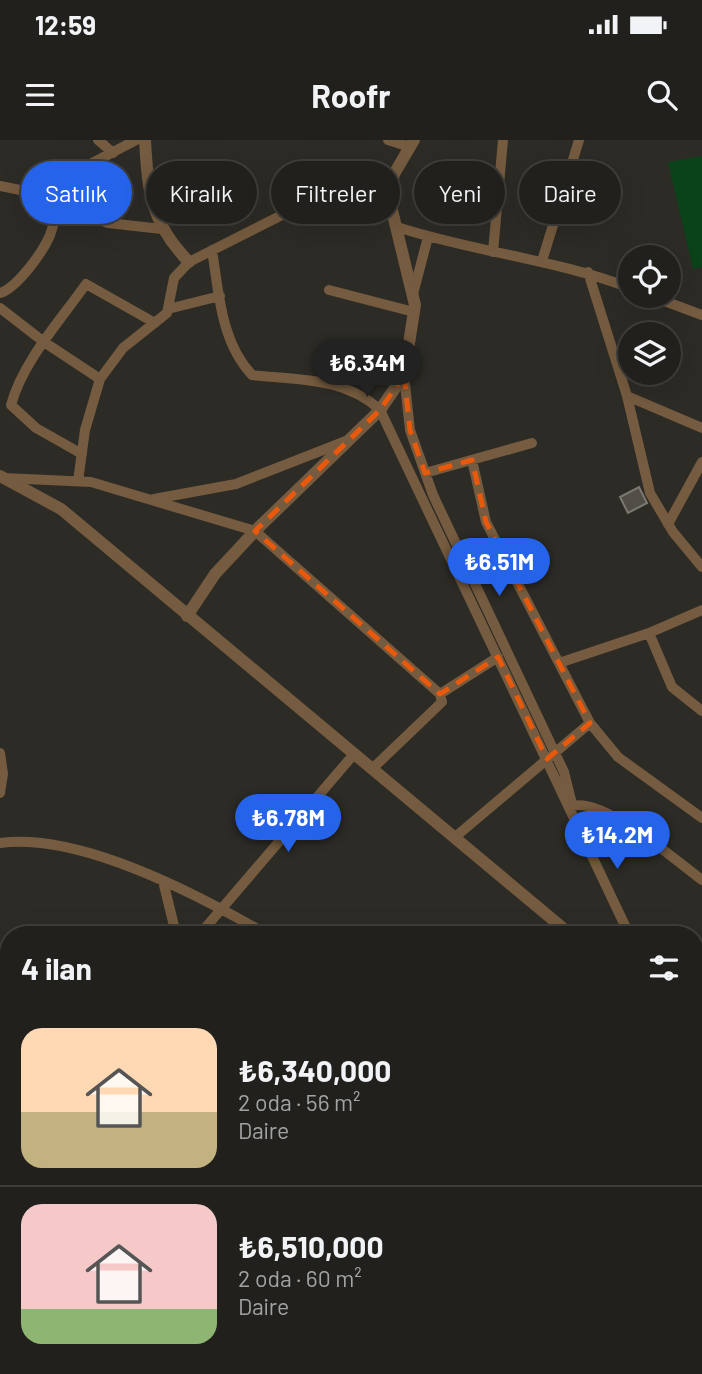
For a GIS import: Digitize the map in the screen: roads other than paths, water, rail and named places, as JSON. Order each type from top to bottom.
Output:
[{"type":"street","points":[[98,140],[113,153]]},
{"type":"street","points":[[0,186],[35,193],[136,140]]},
{"type":"street","points":[[145,140],[153,210],[167,240],[189,262]]},
{"type":"street","points":[[388,140],[412,144],[400,164]]},
{"type":"street","points":[[493,252],[503,140]]},
{"type":"street","points":[[542,261],[579,140]]},
{"type":"street","points":[[0,293],[10,290],[22,278],[48,240],[59,209],[63,205],[108,223],[162,229]]},
{"type":"street","points":[[78,481],[100,379],[123,348],[168,309],[174,278],[189,262],[271,220]]},
{"type":"street","points":[[396,224],[413,295],[414,312],[404,375],[410,430],[425,473],[551,755],[576,821],[625,926]]},
{"type":"street","points":[[397,227],[428,237],[588,272],[618,283]]},
{"type":"street","points":[[413,295],[428,237]]},
{"type":"street","points":[[212,250],[235,358],[251,375],[329,382],[362,394],[380,410],[498,657],[551,755],[564,772],[576,821]]},
{"type":"street","points":[[588,272],[627,396],[650,493],[668,524],[700,560]]},
{"type":"street","points":[[82,454],[36,428],[11,405],[15,390],[44,342],[86,284],[155,323]]},
{"type":"street","points":[[329,290],[414,312]]},
{"type":"street","points":[[168,309],[220,296]]},
{"type":"street","points":[[681,307],[702,315]]},
{"type":"street","points":[[0,308],[44,342],[100,379]]},
{"type":"street","points":[[187,615],[215,575],[255,531],[380,410],[404,375]]},
{"type":"street","points":[[627,396],[702,428]]},
{"type":"street","points":[[148,499],[236,484],[350,439]]},
{"type":"street","points":[[425,473],[532,443]]},
{"type":"street","points":[[472,460],[485,522],[590,723],[618,757],[702,818]]},
{"type":"street","points":[[668,524],[702,462]]},
{"type":"street","points":[[2,477],[78,481],[255,531],[440,694],[442,702],[372,769]]},
{"type":"street","points":[[2,477],[61,509],[557,926]]},
{"type":"street","points":[[559,663],[649,633],[702,610]]},
{"type":"street","points":[[649,633],[672,687],[702,711]]},
{"type":"street","points":[[440,694],[498,657]]},
{"type":"street","points":[[454,838],[590,723]]},
{"type":"street","points":[[0,753],[3,774],[0,793]]},
{"type":"street","points":[[207,926],[354,754]]},
{"type":"street","points":[[572,806],[583,803],[606,811],[702,880]]},
{"type":"street","points":[[0,843],[44,843],[118,863],[222,908],[252,926]]},
{"type":"street","points":[[163,881],[174,926]]}]
